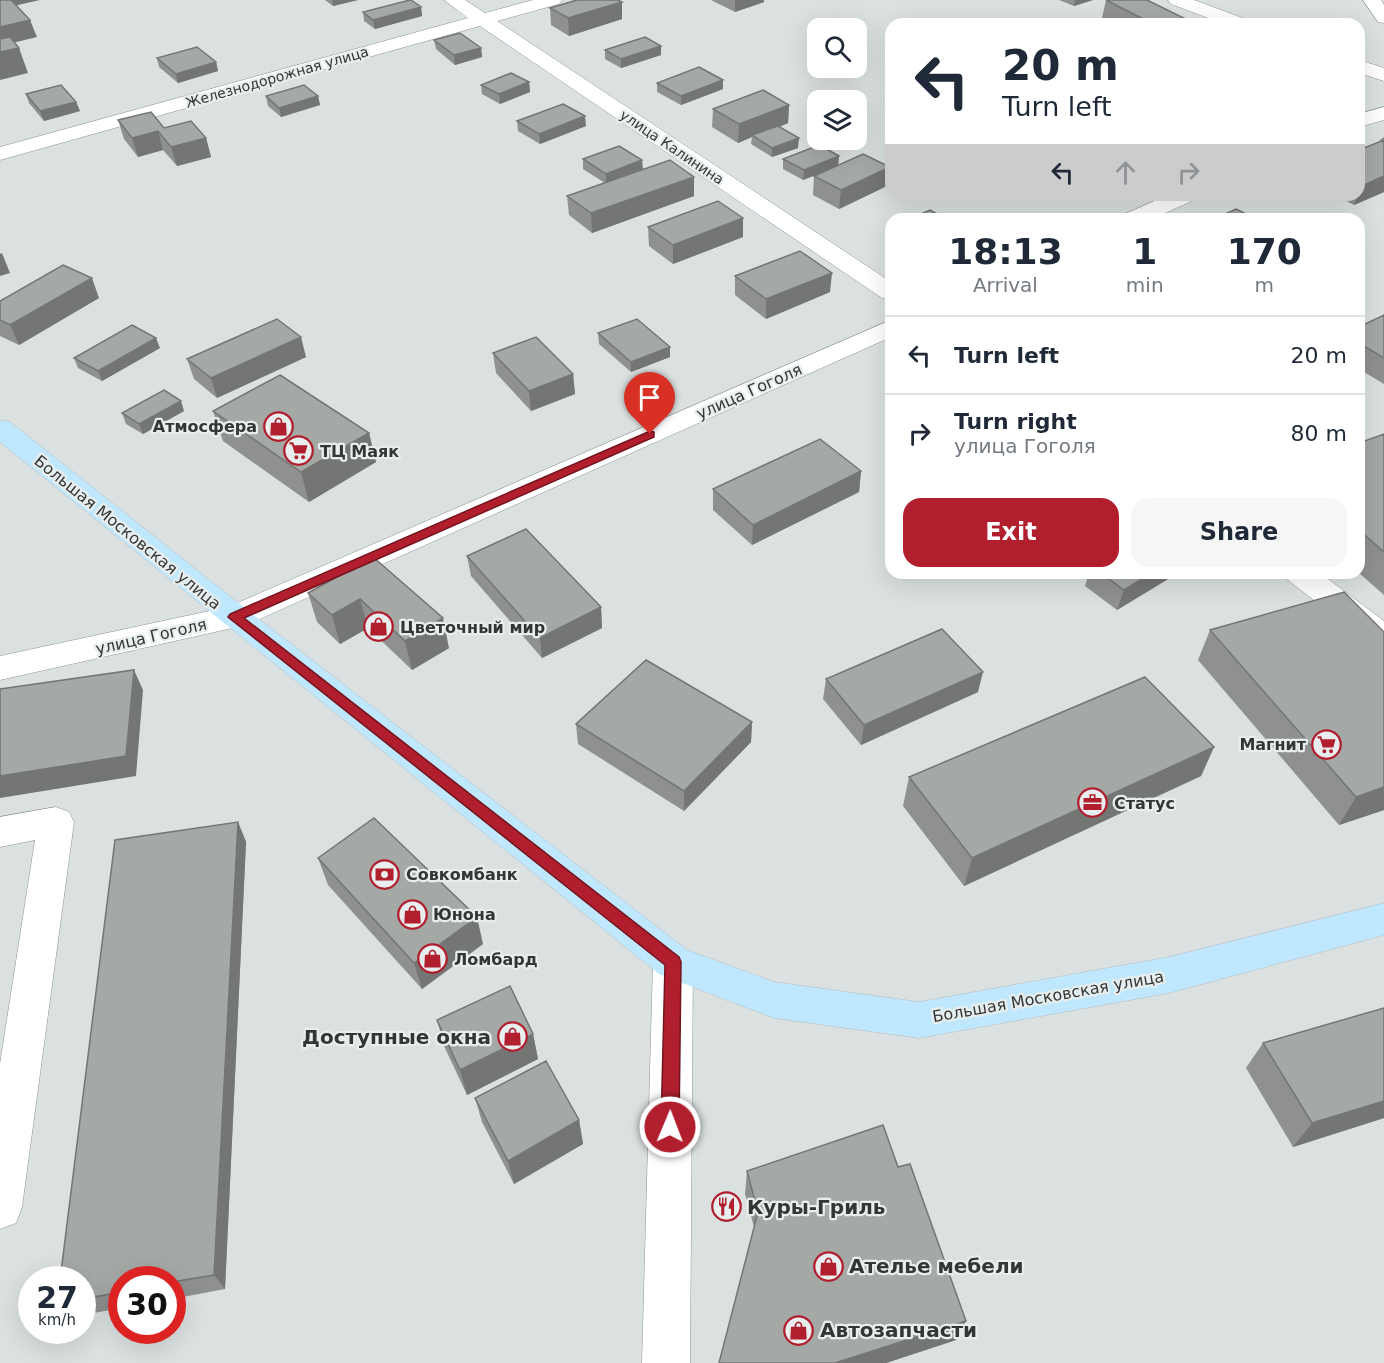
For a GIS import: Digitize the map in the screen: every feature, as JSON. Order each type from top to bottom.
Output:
[{"type":"main road","name":"Большая Московская улица","points":[[0,428],[234,617],[673,962],[774,1000],[919,1020],[1169,975],[1384,919]]},
{"type":"street","name":"улица Калинина","points":[[453,0],[885,289]]},
{"type":"street","name":"Железнодорожная улица","points":[[0,154],[553,0]]},
{"type":"street","points":[[1177,0],[1225,18]]},
{"type":"street","points":[[1372,0],[1384,18]]},
{"type":"street","points":[[1365,68],[1384,75]]},
{"type":"street","points":[[1365,118],[1384,113]]},
{"type":"street","points":[[1146,213],[1173,201]]},
{"type":"street","name":"улица Гоголя","points":[[0,668],[234,617],[885,331]]},
{"type":"street","points":[[1307,579],[1384,638]]},
{"type":"street","points":[[0,832],[56,822],[0,1207]]},
{"type":"street","points":[[666,1363],[673,962]]},
{"type":"building","points":[[0,0],[11,0],[30,20],[0,27]]},
{"type":"building","points":[[411,0],[421,7],[373,20],[363,12]]},
{"type":"building","points":[[577,0],[618,0],[622,2],[568,18],[550,8]]},
{"type":"building","points":[[1106,0],[1147,0],[1184,18],[1141,18]]},
{"type":"building","points":[[460,33],[481,48],[454,55],[434,40]]},
{"type":"building","points":[[10,37],[19,48],[0,52],[0,39]]},
{"type":"building","points":[[645,37],[661,46],[621,59],[605,50]]},
{"type":"building","points":[[197,47],[216,62],[176,74],[157,58]]},
{"type":"building","points":[[699,67],[723,80],[681,96],[657,83]]},
{"type":"building","points":[[511,73],[529,82],[499,94],[481,85]]},
{"type":"building","points":[[61,85],[76,102],[40,111],[26,94]]},
{"type":"building","points":[[304,85],[318,96],[279,108],[266,96]]},
{"type":"building","points":[[763,90],[789,105],[739,124],[713,109]]},
{"type":"building","points":[[563,104],[585,116],[539,134],[517,121]]},
{"type":"building","points":[[151,112],[164,128],[191,121],[206,138],[171,147],[158,131],[132,138],[118,120]]},
{"type":"building","points":[[778,126],[799,138],[772,148],[752,135]]},
{"type":"building","points":[[1384,140],[1384,176],[1365,185],[1365,148]]},
{"type":"building","points":[[619,146],[642,160],[606,174],[583,159]]},
{"type":"building","points":[[807,150],[828,150],[839,156],[804,170],[783,159]]},
{"type":"building","points":[[863,154],[885,165],[885,169],[841,190],[814,176]]},
{"type":"building","points":[[670,160],[694,177],[591,213],[567,196]]},
{"type":"building","points":[[718,201],[743,218],[673,245],[648,227]]},
{"type":"building","points":[[1236,209],[1244,213],[1227,213]]},
{"type":"building","points":[[800,251],[832,273],[766,299],[735,276]]},
{"type":"building","points":[[63,265],[92,278],[10,325],[0,320],[0,301]]},
{"type":"building","points":[[1384,315],[1384,358],[1365,347],[1365,324]]},
{"type":"building","points":[[277,319],[301,337],[211,378],[187,359]]},
{"type":"building","points":[[637,319],[670,347],[631,362],[598,333]]},
{"type":"building","points":[[132,325],[156,338],[98,371],[74,358]]},
{"type":"building","points":[[536,337],[573,374],[529,391],[493,353]]},
{"type":"building","points":[[280,375],[369,433],[301,472],[213,411]]},
{"type":"building","points":[[164,390],[181,401],[139,424],[122,413]]},
{"type":"building","points":[[1384,434],[1384,552],[1365,535],[1365,441]]},
{"type":"building","points":[[820,439],[861,471],[753,525],[713,489]]},
{"type":"building","points":[[526,529],[601,607],[540,638],[467,556]]},
{"type":"building","points":[[373,557],[443,618],[405,641],[360,599],[332,615],[308,593]]},
{"type":"building","points":[[1109,579],[1142,579],[1124,590]]},
{"type":"building","name":"Магнит","points":[[1344,592],[1384,632],[1384,787],[1356,797],[1210,630]]},
{"type":"building","points":[[942,629],[983,672],[864,725],[826,679]]},
{"type":"building","points":[[646,660],[752,722],[684,791],[576,724]]},
{"type":"building","points":[[134,670],[126,756],[0,776],[0,689]]},
{"type":"building","points":[[1145,677],[1214,747],[972,858],[909,777]]},
{"type":"building","points":[[374,818],[477,917],[414,963],[318,858]]},
{"type":"building","points":[[238,822],[214,1275],[186,1280],[186,1266],[108,1266],[108,1294],[96,1297],[96,1266],[62,1266],[115,840]]},
{"type":"building","points":[[510,986],[533,1034],[460,1070],[437,1020]]},
{"type":"building","points":[[1384,1008],[1384,1101],[1312,1123],[1263,1043]]},
{"type":"building","points":[[546,1061],[579,1120],[508,1161],[475,1098]]},
{"type":"building","points":[[883,1125],[898,1167],[910,1164],[966,1321],[835,1363],[719,1363],[758,1212],[747,1171]]},
{"type":"place","name":"Атмосфера","points":[[278,426]]},
{"type":"place","name":"ТЦ Маяк","points":[[299,451]]},
{"type":"place","name":"Цветочный мир","points":[[379,627]]},
{"type":"place","name":"Магнит","points":[[1327,744]]},
{"type":"place","name":"Статус","points":[[1093,803]]},
{"type":"place","name":"Совкомбанк","points":[[385,874]]},
{"type":"place","name":"Юнона","points":[[412,914]]},
{"type":"place","name":"Ломбард","points":[[433,959]]},
{"type":"place","name":"Доступные окна","points":[[512,1037]]},
{"type":"place","name":"Куры-Гриль","points":[[726,1207]]},
{"type":"place","name":"Ателье мебели","points":[[828,1266]]},
{"type":"place","name":"Автозапчасти","points":[[799,1330]]},
{"type":"route","points":[[650,434],[234,617],[673,962],[670,1127]]}]
